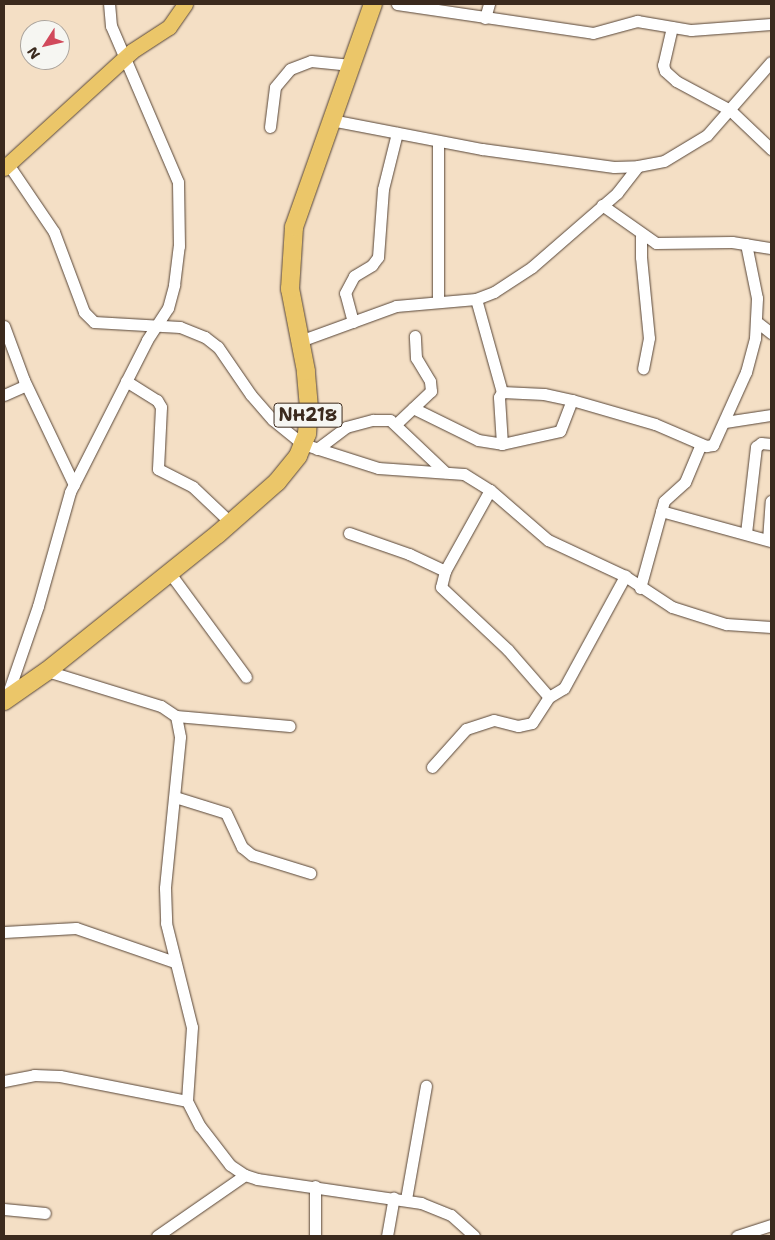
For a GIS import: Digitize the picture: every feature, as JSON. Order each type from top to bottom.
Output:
[{"type":"highway","name":"NH218","points":[[5,700],[47,672],[168,572],[231,523],[277,482],[310,446],[307,434],[309,408],[306,371],[290,289],[290,254],[304,190],[373,4]]},
{"type":"main road","points":[[6,166],[142,42],[169,26],[184,4]]},
{"type":"street","points":[[5,700],[74,485],[126,381],[168,308],[174,285],[179,246],[178,182],[153,117],[124,60],[111,26],[109,4]]},
{"type":"street","points":[[397,4],[593,33],[637,21],[707,30],[742,24],[771,24]]},
{"type":"street","points":[[485,18],[488,4]]},
{"type":"street","points":[[672,27],[663,65],[665,71],[676,82],[730,110],[771,149]]},
{"type":"street","points":[[270,128],[275,87],[290,69],[311,61],[351,65]]},
{"type":"street","points":[[331,120],[438,141],[614,167],[638,166],[664,161],[688,149],[720,123],[771,62]]},
{"type":"street","points":[[353,322],[345,293],[354,276],[372,265],[378,258],[383,189],[397,133]]},
{"type":"street","points":[[438,141],[438,302]]},
{"type":"street","points":[[6,166],[54,232],[88,317],[100,323],[155,328],[180,328],[211,341],[251,395],[284,431],[310,446],[378,468],[464,474],[490,490],[548,540],[625,576],[640,588],[687,613],[726,624],[771,627]]},
{"type":"street","points":[[300,341],[396,306],[476,299],[510,284],[602,205],[638,166]]},
{"type":"street","points":[[602,205],[642,236],[656,243],[746,244],[771,248]]},
{"type":"street","points":[[642,236],[640,257],[649,338],[643,368]]},
{"type":"street","points":[[502,392],[544,394],[572,400],[655,424],[701,444],[713,444],[725,422],[746,372],[757,322],[757,298],[746,244]]},
{"type":"street","points":[[476,299],[502,392],[499,397],[502,444]]},
{"type":"street","points":[[757,322],[771,333]]},
{"type":"street","points":[[4,326],[26,385],[74,485]]},
{"type":"street","points":[[396,424],[429,394],[432,386],[416,358],[415,336]]},
{"type":"street","points":[[126,381],[157,400],[162,407],[158,469],[193,487],[231,523]]},
{"type":"street","points":[[4,395],[26,385]]},
{"type":"street","points":[[413,408],[478,440],[502,444],[560,431],[572,400]]},
{"type":"street","points":[[725,422],[771,415]]},
{"type":"street","points":[[310,446],[360,422],[382,419],[396,424],[445,472]]},
{"type":"street","points":[[746,533],[756,447],[761,443],[771,444]]},
{"type":"street","points":[[640,588],[661,511],[667,496],[685,482],[701,444]]},
{"type":"street","points":[[490,490],[441,581],[445,592],[508,650],[548,697]]},
{"type":"street","points":[[661,511],[770,541],[771,501]]},
{"type":"street","points":[[349,533],[409,554],[445,571]]},
{"type":"street","points":[[168,572],[246,677]]},
{"type":"street","points":[[432,767],[466,729],[494,720],[526,726],[532,723],[548,697],[564,688],[625,576]]},
{"type":"street","points":[[47,672],[161,706],[176,716],[290,726]]},
{"type":"street","points":[[176,716],[180,737],[164,910],[192,1027],[193,1053],[187,1101],[200,1126],[230,1165],[246,1176],[406,1199],[451,1215],[474,1236]]},
{"type":"street","points":[[175,797],[226,813],[242,846],[252,855],[310,873]]},
{"type":"street","points":[[4,932],[76,928],[175,962]]},
{"type":"street","points":[[4,1081],[34,1075],[60,1076],[187,1101]]},
{"type":"street","points":[[406,1199],[426,1086]]},
{"type":"street","points":[[157,1236],[246,1176]]},
{"type":"street","points":[[315,1186],[315,1236]]},
{"type":"street","points":[[387,1236],[394,1198]]},
{"type":"street","points":[[4,1209],[45,1213]]},
{"type":"street","points":[[737,1236],[771,1225]]}]
